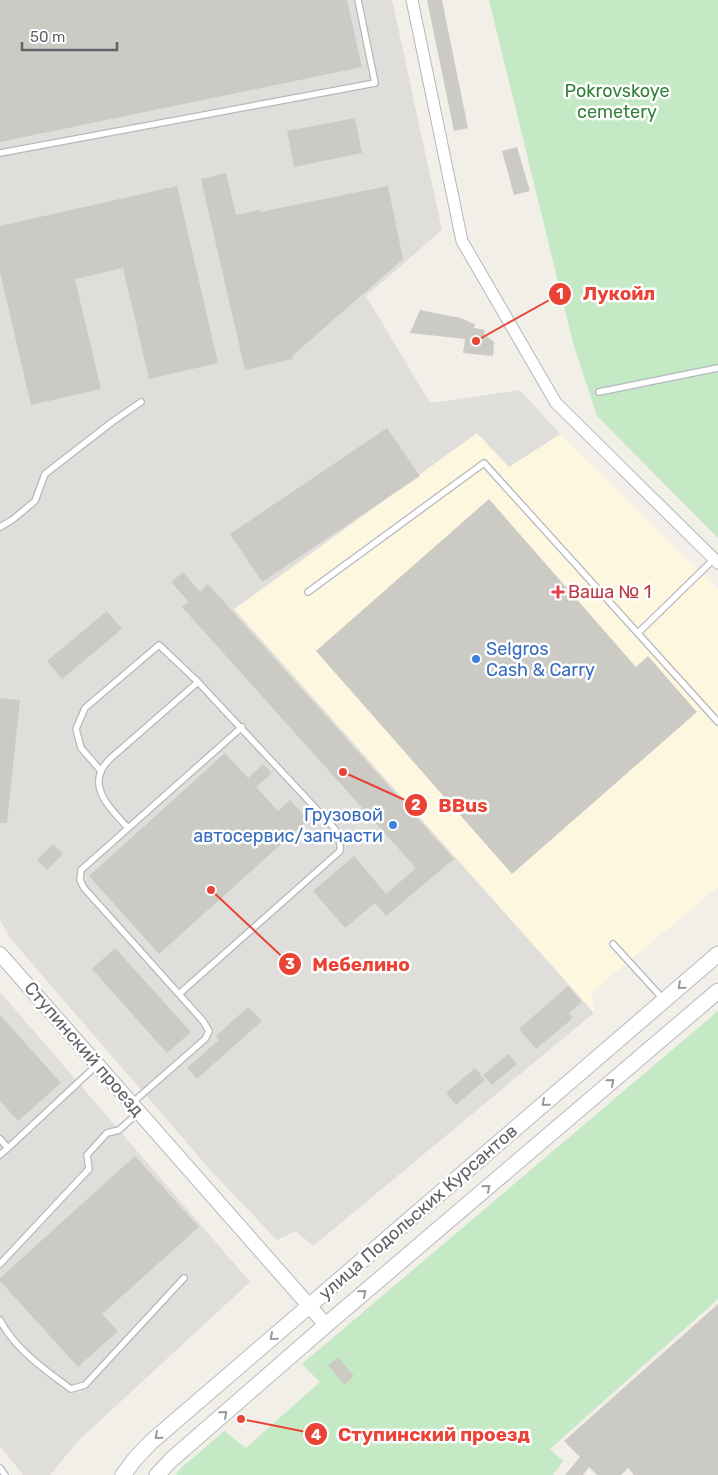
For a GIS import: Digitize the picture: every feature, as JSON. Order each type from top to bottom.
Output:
[{"type":"main road","name":"улица Подольских Курсантов","points":[[123,1475],[135,1459],[152,1442],[718,954]]},
{"type":"main road","name":"улица Подольских Курсантов","points":[[157,1475],[176,1455],[326,1325],[718,991]]},
{"type":"street","points":[[412,0],[462,241],[556,403],[716,561]]},
{"type":"street","name":"Ступинский проезд","points":[[0,954],[326,1325]]},
{"type":"lane","points":[[0,153],[375,82],[358,0]]},
{"type":"lane","points":[[599,392],[718,368]]},
{"type":"lane","points":[[0,526],[12,520],[35,501],[45,474],[141,402]]},
{"type":"lane","points":[[308,592],[484,462],[718,722]]},
{"type":"lane","points":[[638,633],[716,561]]},
{"type":"lane","points":[[101,770],[81,748],[76,729],[85,708],[159,644],[242,727],[335,829],[341,845],[340,852],[179,994]]},
{"type":"lane","points":[[128,828],[104,800],[99,786],[101,770],[112,757],[198,682]]},
{"type":"lane","points":[[0,1264],[89,1169],[87,1155],[107,1133],[119,1130],[136,1108],[205,1039],[209,1031],[203,1021],[84,888],[80,880],[81,870],[242,727]]},
{"type":"lane","points":[[613,944],[665,1000]]},
{"type":"lane","points":[[0,1155],[97,1065]]},
{"type":"lane","points":[[0,1139],[8,1148]]},
{"type":"lane","points":[[0,1320],[7,1334],[44,1370],[71,1389],[85,1385],[184,1278]]},
{"type":"lane","points":[[0,1468],[5,1475]]},
{"type":"shaded area","points":[[0,0],[392,0],[442,230],[366,296],[430,403],[520,390],[560,434],[509,467],[477,433],[234,609],[594,1013],[313,1246],[296,1231],[277,1240],[212,1172],[10,938],[0,920]]},
{"type":"shaded area","points":[[477,433],[509,467],[560,434],[718,589],[718,887],[591,993],[594,1013],[234,610]]},
{"type":"shaded area","points":[[0,992],[250,1282],[78,1441],[50,1475],[23,1475],[0,1446]]},
{"type":"green space","name":"Pokrovskoye cemetery","points":[[489,0],[718,0],[718,538],[597,416],[573,343]]},
{"type":"green space","points":[[718,1011],[718,1299],[550,1449],[563,1461],[553,1475],[176,1475],[179,1470],[224,1431],[246,1448],[320,1382],[302,1364]]},
{"type":"building","points":[[0,0],[347,0],[362,67],[0,142]]},
{"type":"building","points":[[427,0],[442,0],[468,128],[454,131]]},
{"type":"building","points":[[355,118],[362,153],[294,167],[287,131]]},
{"type":"building","points":[[517,147],[530,191],[514,195],[502,151]]},
{"type":"building","points":[[226,173],[236,215],[259,210],[260,212],[388,186],[403,259],[292,356],[293,359],[245,370],[201,179]]},
{"type":"building","points":[[177,186],[218,363],[149,379],[123,268],[75,279],[101,389],[31,405],[0,272],[0,226]]},
{"type":"building","points":[[420,310],[460,318],[475,324],[474,328],[485,330],[484,334],[494,342],[493,356],[463,353],[465,339],[410,333]]},
{"type":"building","points":[[387,428],[420,476],[262,582],[230,534]]},
{"type":"building","name":"Selgros Cash & Carry","points":[[489,499],[636,667],[648,656],[697,712],[512,874],[316,651]]},
{"type":"building","points":[[183,572],[200,592],[208,584],[454,859],[386,916],[375,903],[345,928],[313,891],[354,856],[386,894],[416,868],[182,607],[189,602],[171,582]]},
{"type":"building","points":[[107,611],[122,629],[62,679],[47,661]]},
{"type":"building","points":[[0,698],[20,700],[7,823],[0,823]]},
{"type":"building","points":[[225,753],[248,778],[263,764],[272,773],[256,787],[278,811],[290,800],[308,820],[159,954],[89,876]]},
{"type":"building","points":[[53,844],[63,854],[47,870],[37,860]]},
{"type":"building","points":[[115,948],[191,1032],[167,1053],[92,969]]},
{"type":"building","points":[[568,986],[582,1002],[569,1013],[573,1018],[536,1049],[519,1029]]},
{"type":"building","points":[[248,1007],[262,1021],[197,1079],[187,1068],[219,1040],[216,1036]]},
{"type":"building","points":[[0,1015],[61,1083],[18,1121],[0,1101]]},
{"type":"building","points":[[508,1054],[517,1064],[492,1085],[483,1075]]},
{"type":"building","points":[[475,1068],[485,1080],[456,1105],[446,1093]]},
{"type":"building","points":[[135,1156],[199,1227],[102,1314],[118,1331],[78,1367],[0,1281],[0,1278]]},
{"type":"building","points":[[718,1304],[718,1475],[634,1475],[628,1468],[621,1475],[597,1475],[589,1467],[583,1475],[565,1475],[580,1457],[564,1441]]},
{"type":"building","points":[[338,1357],[354,1376],[344,1385],[328,1365]]},
{"type":"place","name":"Лукойл","points":[[476,341]]},
{"type":"place","name":"Ваша № 1","points":[[558,592]]},
{"type":"place","name":"Selgros Cash & Carry","points":[[476,659]]},
{"type":"place","name":"BBus","points":[[343,772]]},
{"type":"place","name":"Грузовой автосервис/запчасти","points":[[393,825]]},
{"type":"place","name":"Мебелино","points":[[211,890]]},
{"type":"place","name":"Ступинский проезд","points":[[241,1419]]}]
